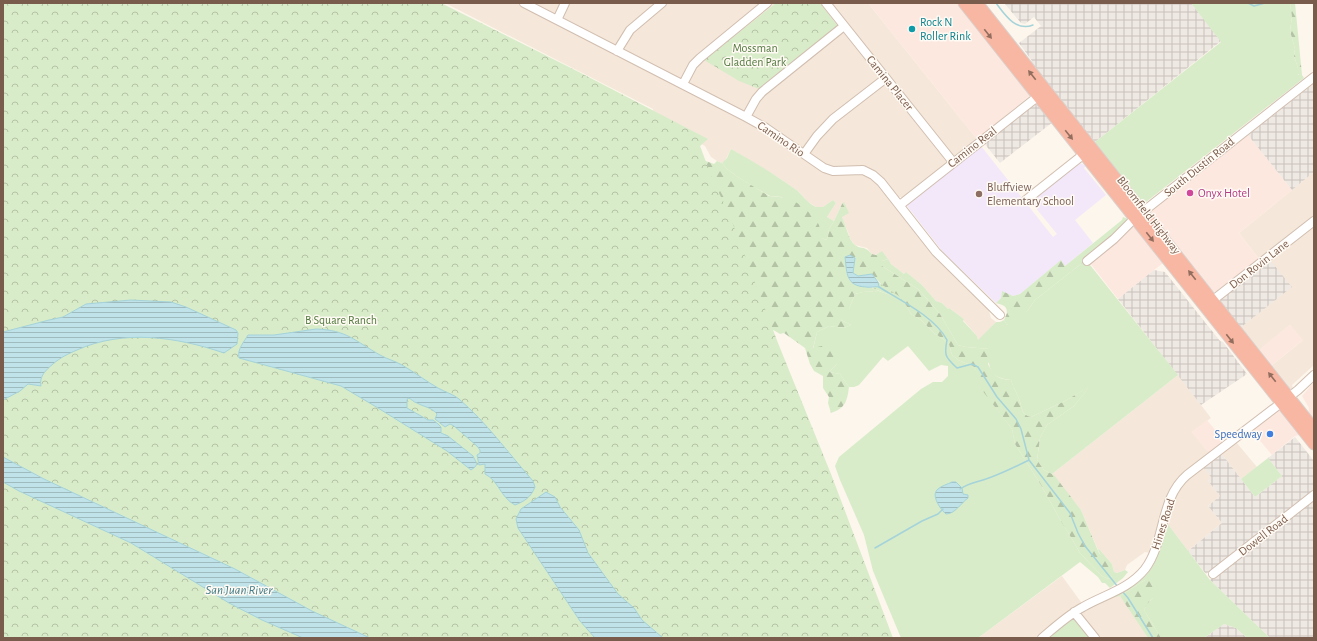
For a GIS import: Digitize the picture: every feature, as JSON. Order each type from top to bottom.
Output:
[{"type":"highway","name":"Bloomfield Highway","points":[[964,3],[1041,94],[1139,215],[1285,400],[1314,444]]},
{"type":"highway","name":"Bloomfield Highway","points":[[977,3],[1084,154],[1139,215]]},
{"type":"highway","name":"Bloomfield Highway","points":[[1285,400],[1314,429]]},
{"type":"street","name":"Camino Rio","points":[[524,3],[746,117],[766,128],[824,168],[833,171],[863,170],[881,182],[900,204],[936,252],[1000,314]]},
{"type":"street","points":[[557,20],[565,3]]},
{"type":"street","points":[[617,51],[630,30],[662,3]]},
{"type":"street","points":[[683,84],[693,65],[700,58],[767,3]]},
{"type":"street","name":"Camina Placer","points":[[826,3],[953,162]]},
{"type":"street","points":[[746,117],[756,99],[765,89],[844,26]]},
{"type":"street","name":"South Dustin Road","points":[[1087,261],[1114,240],[1139,215],[1314,76]]},
{"type":"street","points":[[804,154],[833,119],[886,78]]},
{"type":"street","name":"Camino Real","points":[[900,204],[1041,94]]},
{"type":"street","points":[[1026,200],[1084,154]]},
{"type":"street","name":"Don Rovin Lane","points":[[1208,303],[1314,221]]},
{"type":"street","name":"Hines Road","points":[[1042,638],[1074,612],[1115,592],[1145,569],[1155,550],[1172,493],[1179,483],[1187,475],[1298,390],[1314,375]]},
{"type":"street","name":"Dowell Road","points":[[1212,574],[1314,495]]},
{"type":"street","points":[[1074,612],[1096,638]]},
{"type":"shaded area","points":[[445,3],[776,3],[704,60],[838,25],[820,3],[868,3],[977,139],[955,156],[952,155],[946,160],[946,163],[903,197],[899,197],[892,203],[937,259],[987,308],[991,318],[996,322],[978,341],[977,336],[963,320],[964,319],[949,308],[948,309],[942,303],[936,301],[922,285],[907,273],[904,274],[891,264],[885,255],[872,254],[867,248],[855,245],[851,240],[842,217],[842,204],[834,221],[827,217],[836,203],[833,200],[823,207],[816,207],[782,180],[731,149],[725,161],[722,163],[717,161],[711,157],[705,146],[654,118],[653,109]]},
{"type":"shaded area","points":[[868,3],[958,3],[1031,95],[977,139]]},
{"type":"shaded area","points":[[1004,3],[1191,3],[1221,41],[1095,142],[1031,62],[1032,61],[1019,43],[1041,26],[1034,17],[1025,24],[1021,23]]},
{"type":"shaded area","points":[[1314,83],[1314,172],[1292,190],[1248,135]]},
{"type":"shaded area","points":[[1037,102],[1053,122],[1000,163],[984,143]]},
{"type":"shaded area","points":[[1248,135],[1292,190],[1239,233],[1259,259],[1215,292],[1211,290],[1151,213]]},
{"type":"shaded area","points":[[981,146],[1053,237],[1057,234],[1030,201],[1080,163],[1086,166],[1084,168],[1106,195],[1075,220],[1093,243],[1065,266],[1060,261],[1020,294],[1013,296],[1002,292],[1001,298],[996,303],[943,252],[907,206]]},
{"type":"shaded area","points":[[1314,172],[1314,365],[1292,385],[1293,389],[1290,389],[1271,366],[1302,341],[1290,325],[1260,351],[1240,328],[1291,287],[1259,259],[1239,233]]},
{"type":"shaded area","points":[[1130,228],[1137,228],[1163,263],[1118,299],[1090,263]]},
{"type":"shaded area","points":[[1269,259],[1292,287],[1240,328],[1219,300]]},
{"type":"shaded area","points":[[1154,270],[1165,272],[1220,341],[1223,342],[1247,374],[1201,405],[1118,299]]},
{"type":"shaded area","points":[[1290,325],[1303,340],[1271,366],[1260,351],[1261,348]]},
{"type":"shaded area","points":[[1178,375],[1211,418],[1192,432],[1211,453],[1184,474],[1150,553],[1145,552],[1127,565],[1125,570],[1117,573],[1114,572],[1112,564],[1099,549],[1098,550],[1081,510],[1052,474]]},
{"type":"shaded area","points":[[1314,382],[1314,422],[1308,414],[1309,408],[1302,396]]},
{"type":"shaded area","points":[[1276,410],[1280,410],[1300,435],[1295,436],[1272,455],[1251,430]]},
{"type":"shaded area","points":[[1207,420],[1221,437],[1223,444],[1211,453],[1206,450],[1192,432]]},
{"type":"shaded area","points":[[1295,437],[1314,461],[1314,489],[1206,574],[1188,551],[1222,523],[1208,506],[1220,496],[1208,481],[1211,477],[1203,467],[1221,453],[1255,497],[1282,476],[1268,458]]},
{"type":"shaded area","points":[[1236,442],[1257,467],[1241,479],[1221,453]]},
{"type":"shaded area","points":[[1203,467],[1212,477],[1208,481],[1220,496],[1208,506],[1222,523],[1188,551],[1167,523],[1170,507],[1180,486]]},
{"type":"shaded area","points":[[1314,500],[1314,638],[1270,638],[1210,580]]},
{"type":"shaded area","points":[[1062,576],[1081,602],[1037,638],[978,638]]},
{"type":"shaded area","points":[[1120,596],[1128,606],[1148,638],[1100,638],[1081,615],[1080,613],[1102,601]]},
{"type":"shaded area","points":[[1224,624],[1236,628],[1247,638],[1204,638]]},
{"type":"green space","name":"B Square Ranch","points":[[3,3],[441,3],[708,139],[700,146],[714,183],[728,211],[778,343],[831,474],[893,638],[3,638]]},
{"type":"green space","name":"Mossman Gladden Park","points":[[776,3],[820,3],[838,26],[759,89],[739,81],[704,60]]},
{"type":"green space","points":[[1191,3],[1290,3],[1292,17],[1290,31],[1295,49],[1294,56],[1298,68],[1298,75],[1302,75],[1304,78],[1146,202],[1142,203],[1107,160],[1095,142],[1221,42]]},
{"type":"green space","points":[[1290,3],[1295,3],[1302,75],[1297,73],[1298,68],[1294,56],[1295,49],[1290,31],[1292,17]]},
{"type":"green space","points":[[731,149],[787,183],[816,207],[823,207],[833,200],[836,203],[827,217],[834,221],[829,229],[826,240],[822,238],[782,197],[770,196],[727,169],[722,163],[727,158]]},
{"type":"green space","points":[[700,159],[714,164],[717,161],[722,163],[727,169],[738,177],[769,196],[789,198],[802,206],[814,217],[819,225],[822,238],[826,240],[829,229],[844,202],[849,213],[842,217],[849,236],[855,245],[876,255],[882,251],[888,259],[882,261],[882,266],[918,289],[940,314],[958,345],[989,349],[992,356],[988,364],[990,368],[997,376],[1003,379],[1011,380],[1022,410],[1027,416],[1031,417],[1065,401],[1090,386],[1074,406],[1047,425],[1040,438],[1037,460],[1044,470],[1054,475],[1081,510],[1099,553],[1107,561],[1112,571],[1112,576],[1108,579],[1102,576],[1080,553],[1041,485],[1015,444],[1012,429],[975,381],[976,370],[973,366],[958,360],[952,355],[949,344],[934,333],[921,320],[911,314],[906,305],[891,291],[883,286],[872,274],[858,276],[853,273],[854,266],[845,258],[849,280],[879,291],[855,294],[849,309],[849,314],[841,320],[851,325],[844,328],[829,326],[817,332],[813,348],[826,345],[837,354],[837,364],[829,372],[840,374],[849,387],[843,406],[831,413],[828,403],[829,397],[823,388],[823,376],[814,371],[805,348],[784,333],[780,334],[770,328]]},
{"type":"green space","points":[[1123,217],[1128,219],[1128,221],[1086,260],[1035,300],[1028,310],[1012,323],[1007,325],[1004,320],[1007,313],[1006,308],[996,303],[1001,298],[1002,291],[1013,296],[1020,294],[1061,260],[1065,266],[1122,220]]},
{"type":"green space","points":[[888,259],[891,264],[904,274],[906,272],[922,285],[936,301],[942,303],[948,309],[949,308],[964,319],[963,321],[977,336],[978,340],[996,322],[1004,320],[1007,325],[1028,310],[1035,300],[1086,260],[1178,375],[1052,474],[1044,470],[1037,460],[1040,438],[1047,425],[1074,406],[1089,387],[1065,401],[1031,417],[1027,416],[1022,410],[1011,380],[998,377],[991,371],[989,349],[958,345],[940,314],[918,289],[882,266],[882,261]]},
{"type":"green space","points":[[878,282],[899,296],[906,305],[897,298],[872,288],[876,286]]},
{"type":"green space","points":[[879,291],[898,298],[906,305],[911,314],[921,320],[934,333],[949,344],[952,355],[958,360],[973,366],[991,401],[1012,429],[1015,444],[1041,485],[1080,553],[1102,576],[1108,579],[1112,576],[1110,568],[1098,550],[1099,549],[1112,564],[1114,572],[1117,573],[1125,570],[1128,572],[1123,578],[1110,588],[1105,583],[1102,583],[1098,577],[1080,562],[978,638],[901,638],[873,571],[864,535],[835,466],[839,457],[921,389],[933,382],[942,382],[948,376],[948,366],[941,365],[929,371],[908,346],[888,361],[883,357],[859,385],[849,387],[840,374],[829,372],[837,364],[813,349],[817,332],[829,326],[844,328],[851,325],[841,320],[849,309],[855,294]]},
{"type":"green space","points":[[1268,458],[1282,476],[1255,497],[1241,479]]},
{"type":"green space","points":[[1167,523],[1210,580],[1270,638],[1247,638],[1236,628],[1224,624],[1204,638],[1161,638],[1144,610],[1153,598],[1145,580],[1120,596],[1111,598],[1147,575],[1155,562]]},
{"type":"green space","points":[[1155,579],[1160,583],[1153,598],[1144,610],[1161,638],[1148,638],[1120,596],[1145,580]]},
{"type":"green space","points":[[1072,616],[1090,638],[1046,638]]},
{"type":"water","points":[[850,255],[855,258],[853,273],[858,276],[872,274],[878,282],[879,287],[859,286],[851,282],[847,274],[845,257]]},
{"type":"water","points":[[131,300],[171,302],[186,307],[236,330],[238,333],[237,344],[224,353],[206,347],[169,339],[113,339],[95,343],[77,350],[56,362],[44,374],[41,379],[41,386],[28,384],[20,391],[3,400],[3,332],[63,317],[86,304]]},
{"type":"water","points":[[316,329],[336,332],[350,337],[380,355],[402,365],[438,388],[459,399],[488,428],[533,481],[535,487],[530,496],[515,505],[510,502],[490,477],[485,474],[485,464],[479,465],[477,455],[480,453],[480,450],[477,446],[454,426],[450,424],[445,427],[435,419],[437,414],[432,410],[409,398],[407,400],[407,408],[428,420],[433,420],[437,423],[441,427],[441,433],[448,436],[473,456],[477,464],[475,467],[471,470],[447,451],[341,386],[239,358],[240,349],[248,335],[274,335]]},
{"type":"water","name":"San Juan River","points":[[3,457],[44,479],[235,569],[312,611],[370,638],[303,638],[262,620],[229,603],[131,543],[19,491],[3,482]]},
{"type":"water","points":[[952,482],[956,482],[962,488],[963,494],[968,495],[968,498],[955,510],[949,514],[946,514],[939,506],[935,495],[939,488]]},
{"type":"water","points":[[546,492],[555,497],[560,507],[579,530],[588,553],[618,594],[634,608],[642,620],[663,638],[595,638],[580,621],[518,528],[516,519],[521,509]]},
{"type":"waterway","points":[[996,3],[1007,17],[1016,24],[1027,27],[1033,25]]},
{"type":"waterway","points":[[1248,3],[1254,6],[1265,3]]},
{"type":"waterway","points":[[879,287],[907,303],[934,324],[947,340],[946,356],[957,368],[972,364],[978,367],[997,397],[1016,419],[1021,429],[1029,460],[1070,513],[1085,546],[1118,587]]},
{"type":"waterway","points":[[960,489],[1029,460]]},
{"type":"waterway","points":[[875,548],[922,521],[938,514],[943,509]]},
{"type":"waterway","points":[[1122,591],[1153,638]]},
{"type":"place","name":"Rock N Roller Rink","points":[[912,29]]},
{"type":"place","name":"Onyx Hotel","points":[[1190,193]]},
{"type":"place","name":"Bluffview Elementary School","points":[[979,194]]},
{"type":"place","name":"Speedway","points":[[1270,434]]}]
